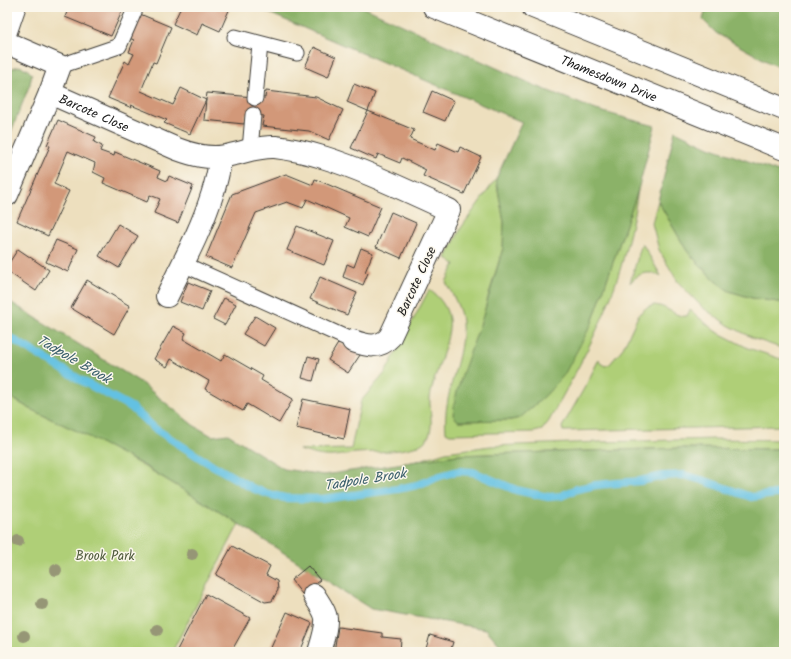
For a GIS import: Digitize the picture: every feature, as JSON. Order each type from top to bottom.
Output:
[{"type":"street","name":"Thamesdown Drive","points":[[434,7],[784,149]]},
{"type":"street","points":[[533,7],[784,109]]},
{"type":"street","points":[[8,46],[60,66],[50,93]]},
{"type":"street","name":"Barcote Close","points":[[7,195],[50,93],[177,149],[192,154],[208,157],[273,147],[296,149],[316,154],[401,187],[449,210],[390,337],[386,342],[373,346],[368,346],[353,341]]},
{"type":"street","points":[[167,296],[197,236],[210,203],[216,183],[221,156]]},
{"type":"street","points":[[314,595],[326,617],[326,625],[319,652]]},
{"type":"lane","points":[[8,46],[18,7]]},
{"type":"lane","points":[[60,66],[119,46],[136,7]]},
{"type":"lane","points":[[235,37],[296,53]]},
{"type":"lane","points":[[255,98],[260,44]]},
{"type":"lane","points":[[250,150],[253,115]]},
{"type":"lane","name":"Barcote Close","points":[[183,264],[353,341]]},
{"type":"green space","points":[[255,7],[363,7],[536,86],[596,110],[655,126],[638,190],[592,323],[564,375],[545,396],[520,418],[511,420],[458,421],[453,415],[455,399],[462,375],[482,319],[503,248],[504,222],[496,179],[522,122]]},
{"type":"green space","points":[[706,7],[784,7],[784,69],[770,63],[716,33],[703,20]]},
{"type":"green space","points":[[19,66],[27,69],[32,74],[30,84],[7,142],[7,74],[12,68]]},
{"type":"green space","points":[[675,131],[709,147],[784,174],[784,303],[752,298],[729,291],[714,280],[687,251],[658,201]]},
{"type":"green space","points":[[496,179],[504,222],[503,248],[488,297],[458,421],[511,420],[520,418],[592,323],[638,190],[635,210],[620,270],[606,309],[589,347],[549,421],[542,430],[534,432],[450,434],[446,432],[447,403],[460,349],[462,322],[458,306],[446,282],[455,264],[446,258],[461,228]]},
{"type":"green space","points":[[658,201],[687,251],[714,280],[729,291],[752,298],[784,303],[784,349],[755,339],[728,325],[702,307],[678,282],[659,250],[652,223]]},
{"type":"green space","points":[[642,243],[661,276],[648,273],[640,275],[630,283]]},
{"type":"green space","points":[[429,290],[433,292],[444,306],[449,319],[449,327],[448,337],[430,398],[431,427],[428,438],[419,445],[411,448],[392,451],[329,456],[299,450],[351,449],[361,401],[385,373]]},
{"type":"green space","points":[[7,300],[140,382],[193,425],[212,436],[228,434],[284,469],[324,475],[457,455],[681,448],[784,449],[784,652],[506,652],[486,629],[371,609],[239,524],[143,465],[32,410],[7,395]]},
{"type":"green space","points":[[654,305],[664,307],[675,314],[683,316],[687,316],[690,310],[715,331],[748,348],[784,360],[784,426],[563,431],[562,427],[599,359],[600,363],[605,366],[610,364],[623,348],[639,314],[646,308]]},
{"type":"green space","name":"Brook Park","points":[[7,395],[40,414],[86,435],[133,460],[239,524],[172,652],[7,652]]},
{"type":"green space","points":[[714,439],[784,440],[784,449],[681,448],[517,453],[457,455],[416,461],[446,452],[491,446]]},
{"type":"building","points":[[69,7],[124,7],[111,36],[65,17]]},
{"type":"building","points":[[181,7],[230,8],[220,31],[202,23],[197,35],[173,24]]},
{"type":"building","points":[[140,14],[171,27],[156,63],[153,62],[141,91],[173,105],[181,88],[206,100],[190,134],[164,123],[167,120],[131,105],[132,108],[108,98],[125,61],[129,64],[134,54],[129,52],[134,40],[120,34]]},
{"type":"building","points":[[314,47],[336,57],[328,77],[305,67]]},
{"type":"building","points":[[354,84],[375,93],[368,111],[347,102]]},
{"type":"building","points":[[266,91],[316,97],[343,110],[329,140],[309,131],[262,126],[264,116],[246,114],[244,124],[204,120],[207,93],[265,98]]},
{"type":"building","points":[[432,91],[454,101],[445,121],[423,112]]},
{"type":"building","points":[[368,111],[414,130],[410,139],[435,150],[438,143],[458,152],[460,147],[481,157],[464,194],[423,176],[426,170],[402,158],[400,163],[378,154],[376,159],[351,148]]},
{"type":"building","points":[[58,120],[96,137],[94,142],[102,146],[100,151],[114,156],[115,152],[160,171],[158,177],[167,181],[169,176],[193,186],[178,223],[154,213],[160,199],[150,195],[147,202],[103,183],[105,178],[93,172],[95,163],[68,151],[54,184],[69,191],[48,236],[17,221],[50,146],[47,145]]},
{"type":"building","points":[[286,174],[313,185],[315,179],[381,207],[368,237],[345,227],[349,218],[307,199],[303,208],[287,202],[256,213],[232,268],[206,257],[232,194]]},
{"type":"building","points":[[391,212],[416,223],[401,258],[376,247]]},
{"type":"building","points":[[118,224],[138,236],[119,268],[99,256]]},
{"type":"building","points":[[297,226],[334,241],[324,265],[287,250]]},
{"type":"building","points":[[56,240],[78,249],[68,272],[46,262]]},
{"type":"building","points":[[361,248],[373,253],[365,272],[368,273],[363,285],[343,277],[347,264],[354,267]]},
{"type":"building","points":[[18,249],[49,270],[36,291],[7,271],[7,266]]},
{"type":"building","points":[[320,277],[357,293],[347,315],[310,299]]},
{"type":"building","points":[[87,280],[130,306],[114,334],[71,308]]},
{"type":"building","points":[[188,282],[210,291],[202,311],[180,302]]},
{"type":"building","points":[[224,298],[236,304],[225,325],[213,319]]},
{"type":"building","points":[[255,316],[275,328],[264,346],[243,334]]},
{"type":"building","points":[[173,326],[186,333],[183,339],[221,361],[225,354],[263,376],[261,380],[293,399],[279,423],[247,404],[243,411],[205,389],[209,381],[171,359],[167,367],[154,359]]},
{"type":"building","points":[[339,342],[360,355],[348,373],[328,360]]},
{"type":"building","points":[[308,356],[319,359],[313,381],[302,378]]},
{"type":"building","points":[[303,399],[350,409],[344,439],[296,428]]},
{"type":"building","points":[[232,546],[270,566],[266,575],[277,581],[278,590],[272,601],[265,602],[216,575]]},
{"type":"building","points":[[308,566],[320,580],[302,594],[291,580]]},
{"type":"building","points":[[206,594],[250,618],[231,652],[176,652]]},
{"type":"building","points":[[287,612],[312,623],[300,652],[269,652]]},
{"type":"building","points":[[338,627],[382,633],[382,637],[401,639],[400,652],[334,652]]},
{"type":"building","points":[[430,635],[453,642],[450,652],[425,652]]},
{"type":"waterway","name":"Tadpole Brook","points":[[7,336],[84,382],[131,407],[154,428],[202,459],[252,488],[285,498],[322,499],[398,489],[417,485],[458,471],[473,472],[516,490],[548,497],[561,496],[577,489],[596,485],[640,481],[663,476],[684,475],[751,497],[784,493]]}]
